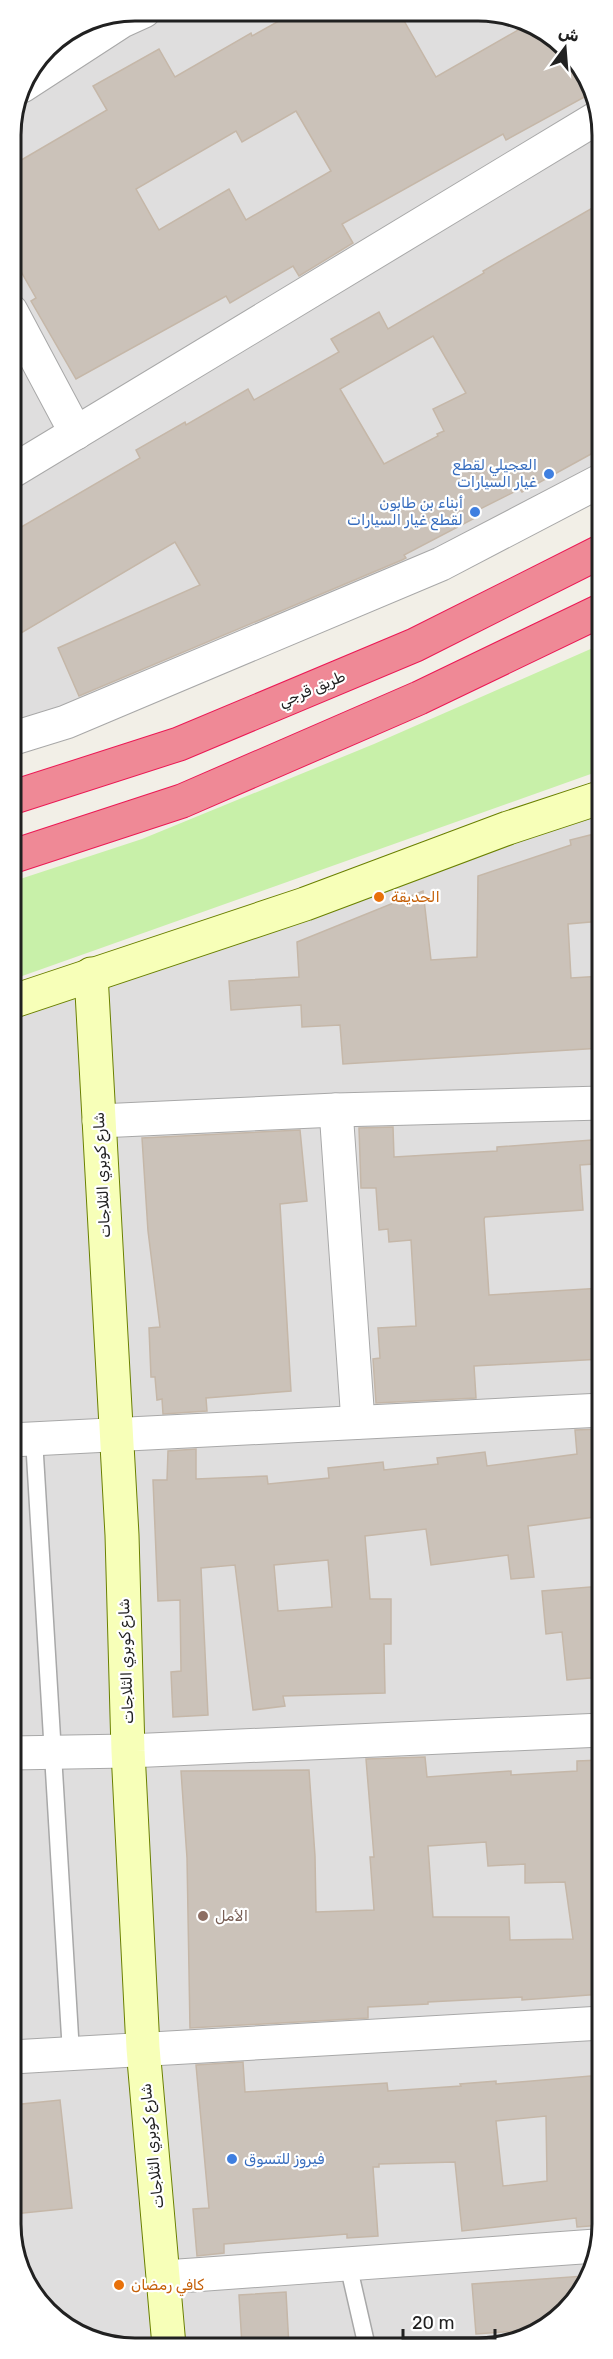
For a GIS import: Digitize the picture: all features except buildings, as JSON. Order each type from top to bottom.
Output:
[{"type":"highway","name":"طريق قرجي","points":[[21,795],[179,744],[415,645],[592,556]]},
{"type":"highway","points":[[21,853],[182,801],[419,698],[592,615]]},
{"type":"main road","points":[[21,998],[305,904],[508,828],[592,800]]},
{"type":"main road","name":"شارع كوبري الثلاجات","points":[[91,974],[122,1536],[128,1751],[143,2048],[165,2277],[169,2338]]},
{"type":"street","points":[[38,75],[119,22]]},
{"type":"street","points":[[21,466],[591,121]]},
{"type":"street","points":[[21,330],[76,433]]},
{"type":"street","points":[[21,736],[66,722],[441,564],[592,485]]},
{"type":"street","points":[[99,1121],[336,1110],[592,1103]]},
{"type":"street","points":[[336,1110],[358,1422]]},
{"type":"street","points":[[23,1439],[592,1410]]},
{"type":"street","points":[[21,1754],[592,1730]]},
{"type":"street","points":[[21,2056],[592,2024]]},
{"type":"street","points":[[165,2277],[590,2246]]},
{"type":"lane","points":[[23,1439],[53,1753],[72,2053]]},
{"type":"lane","points":[[348,2264],[364,2338]]},
{"type":"shaded area","points":[[128,21],[485,21],[500,23],[535,36],[535,78],[576,78],[588,106],[592,135],[592,480],[21,732],[21,128],[27,98],[40,72],[54,54],[72,40],[91,30]]},
{"type":"shaded area","points":[[592,805],[592,2231],[583,2268],[573,2287],[559,2305],[535,2323],[522,2329],[493,2337],[478,2338],[120,2337],[98,2332],[78,2323],[54,2305],[40,2287],[30,2268],[22,2239],[21,2224],[21,997]]},
{"type":"green space","points":[[592,648],[592,774],[21,976],[21,879],[142,839],[374,744]]},
{"type":"place","name":"العجيلي لقطع غيار السيارات","points":[[549,474]]},
{"type":"place","name":"أبناء بن طابون لقطع غيار السيارات","points":[[475,512]]},
{"type":"place","name":"الحديقة","points":[[379,897]]},
{"type":"place","name":"الأمل","points":[[203,1916]]},
{"type":"place","name":"فيروز للتسوق","points":[[232,2159]]},
{"type":"place","name":"كافي رمضان","points":[[119,2285]]}]
